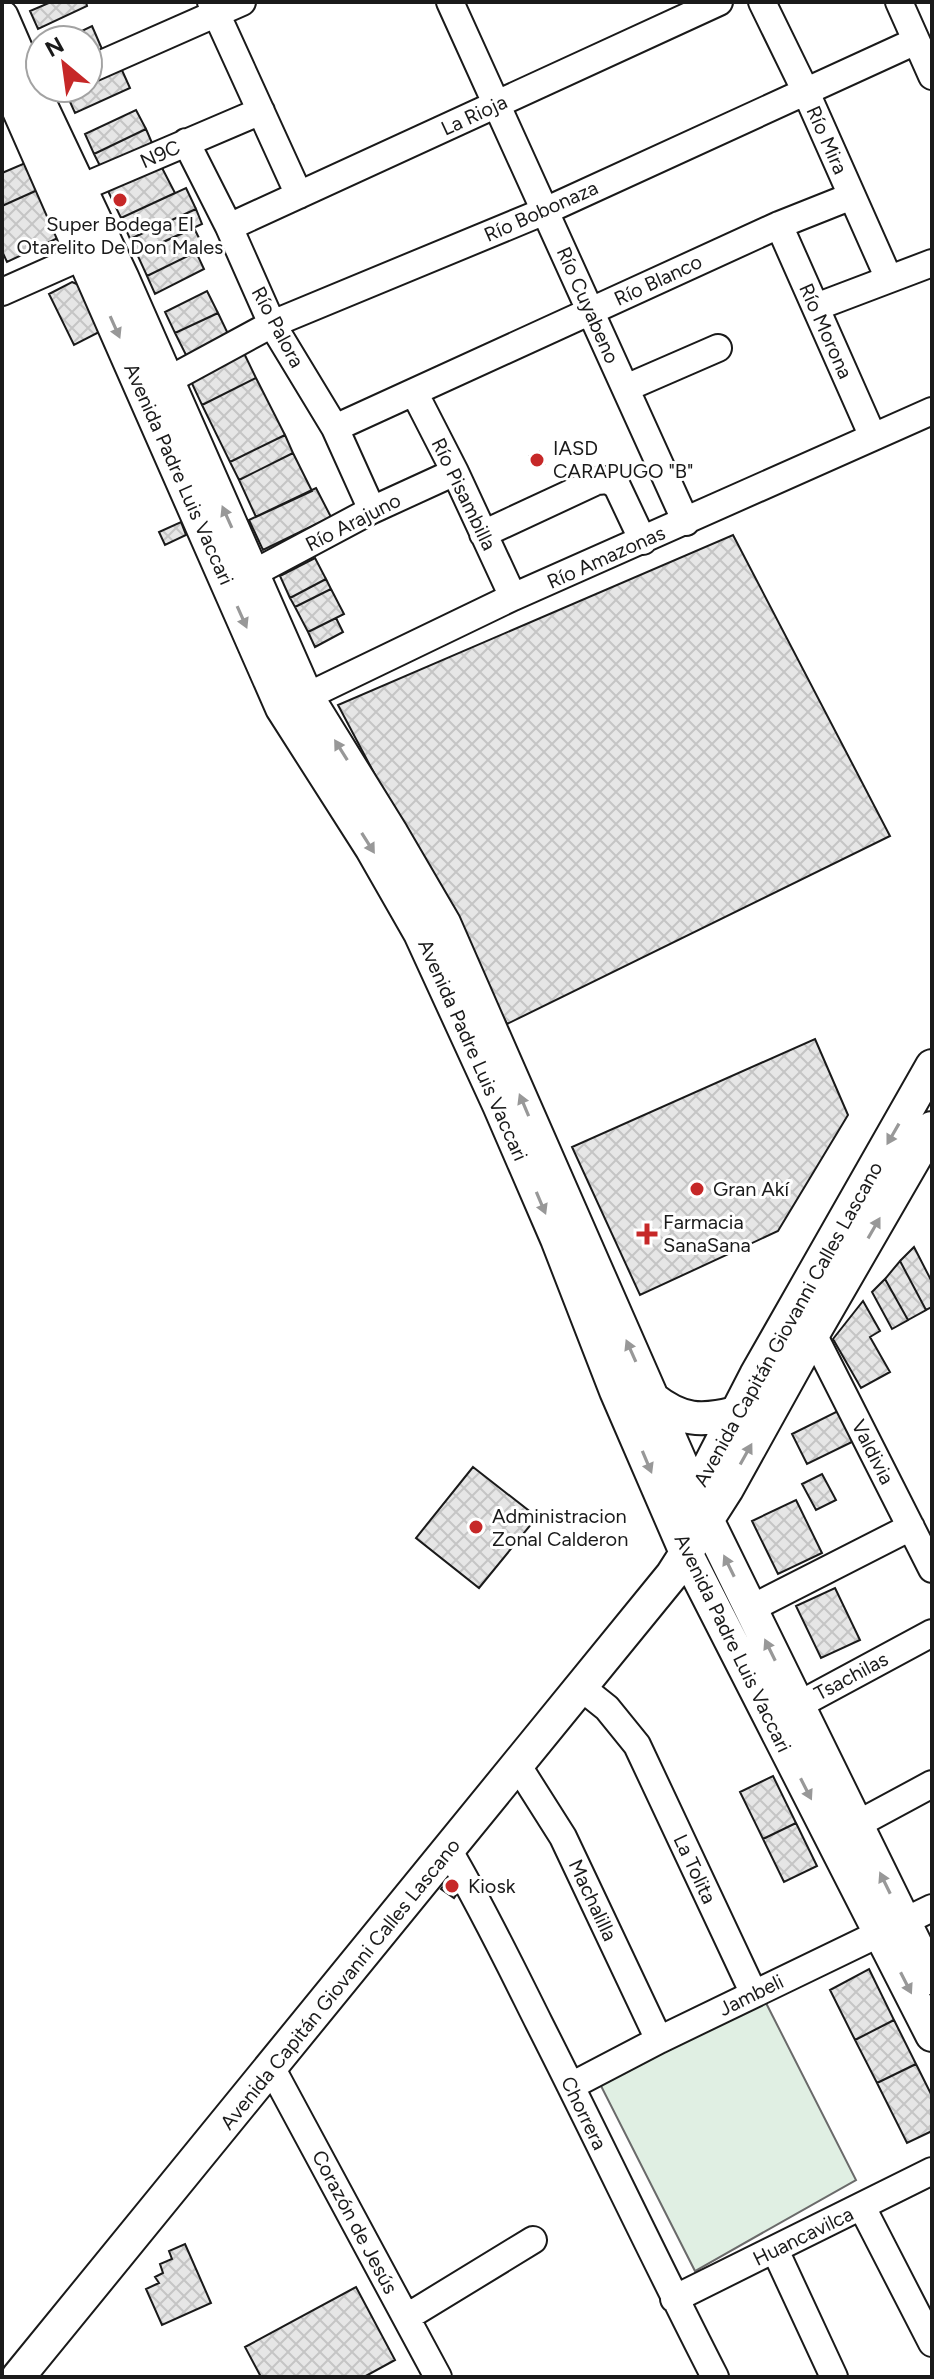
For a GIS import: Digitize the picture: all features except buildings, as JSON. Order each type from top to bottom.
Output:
[{"type":"main road","name":"Avenida Padre Luis Vaccari","points":[[2,17],[24,59]]},
{"type":"main road","name":"Avenida Padre Luis Vaccari","points":[[2,72],[69,193],[96,251],[294,702],[420,933],[557,1239],[616,1391],[682,1544],[905,1921],[932,2035]]},
{"type":"main road","name":"Avenida Padre Luis Vaccari","points":[[45,104],[69,193]]},
{"type":"main road","name":"Avenida Padre Luis Vaccari","points":[[96,251],[167,381],[252,574],[294,702],[392,834],[444,923],[694,1493],[750,1609],[783,1713],[856,1825],[932,1978]]},
{"type":"main road","name":"Avenida Capitán Giovanni Calles Lascano","points":[[18,2377],[660,1589],[682,1544],[694,1493],[932,1066]]},
{"type":"main road","name":"Avenida Capitán Giovanni Calles Lascano","points":[[682,1544],[707,1522],[932,1128]]},
{"type":"main road","points":[[652,1398],[666,1409],[695,1419],[736,1413]]},
{"type":"street","points":[[104,62],[214,8],[242,2]]},
{"type":"street","name":"Río Cuyabeno","points":[[450,2],[686,522]]},
{"type":"street","name":"La Rioja","points":[[229,227],[497,104],[674,11],[719,2]]},
{"type":"street","name":"Río Mira","points":[[762,2],[805,90],[889,279]]},
{"type":"street","points":[[899,2],[932,76]]},
{"type":"street","points":[[214,8],[299,195]]},
{"type":"street","name":"Río Bobonaza","points":[[167,381],[272,324],[545,211],[916,41]]},
{"type":"street","name":"N9C","points":[[69,193],[261,111]]},
{"type":"street","name":"Río Palora","points":[[186,142],[229,227],[272,324],[335,428],[372,510]]},
{"type":"street","name":"Río Blanco","points":[[335,428],[779,225],[852,196]]},
{"type":"street","name":"Río Morona","points":[[779,225],[873,437]]},
{"type":"street","points":[[2,292],[96,251]]},
{"type":"street","points":[[816,307],[932,263]]},
{"type":"street","points":[[626,388],[718,348]]},
{"type":"street","name":"Río Pisambilla","points":[[414,392],[513,597]]},
{"type":"street","name":"Río Amazonas","points":[[294,702],[513,597],[932,411]]},
{"type":"street","name":"Río Arajuno","points":[[252,574],[372,510],[455,472]]},
{"type":"street","points":[[483,534],[597,481],[608,480],[617,486],[643,541]]},
{"type":"street","name":"Valdivia","points":[[813,1334],[932,1569]]},
{"type":"street","points":[[750,1609],[911,1527]]},
{"type":"street","name":"Tsachilas","points":[[783,1713],[932,1633]]},
{"type":"street","name":"La Tolita","points":[[582,1688],[607,1708],[637,1745],[754,1994]]},
{"type":"street","name":"Machalilla","points":[[518,1766],[563,1837],[659,2040]]},
{"type":"street","points":[[856,1825],[932,1784]]},
{"type":"street","name":"Chorrera","points":[[449,1851],[476,1897],[715,2377]]},
{"type":"street","name":"Jambeli","points":[[571,2086],[905,1921]]},
{"type":"street","name":"Corazón de Jesús","points":[[271,2067],[438,2377]]},
{"type":"street","name":"Huancavilca","points":[[674,2299],[932,2171]]},
{"type":"street","points":[[862,2207],[932,2343]]},
{"type":"street","points":[[407,2317],[533,2240]]},
{"type":"street","points":[[775,2250],[834,2377]]},
{"type":"green space","points":[[765,2001],[856,2180],[695,2271],[600,2084]]},
{"type":"place","name":"Super Bodega El Otarelito De Don Males","points":[[120,200]]},
{"type":"place","name":"IASD CARAPUGO \"B\"","points":[[537,460]]},
{"type":"place","name":"Gran Akí","points":[[697,1189]]},
{"type":"place","name":"Farmacia SanaSana","points":[[647,1234]]},
{"type":"place","name":"Administracion Zonal Calderon","points":[[476,1527]]},
{"type":"place","name":"Kiosk","points":[[452,1886]]}]
